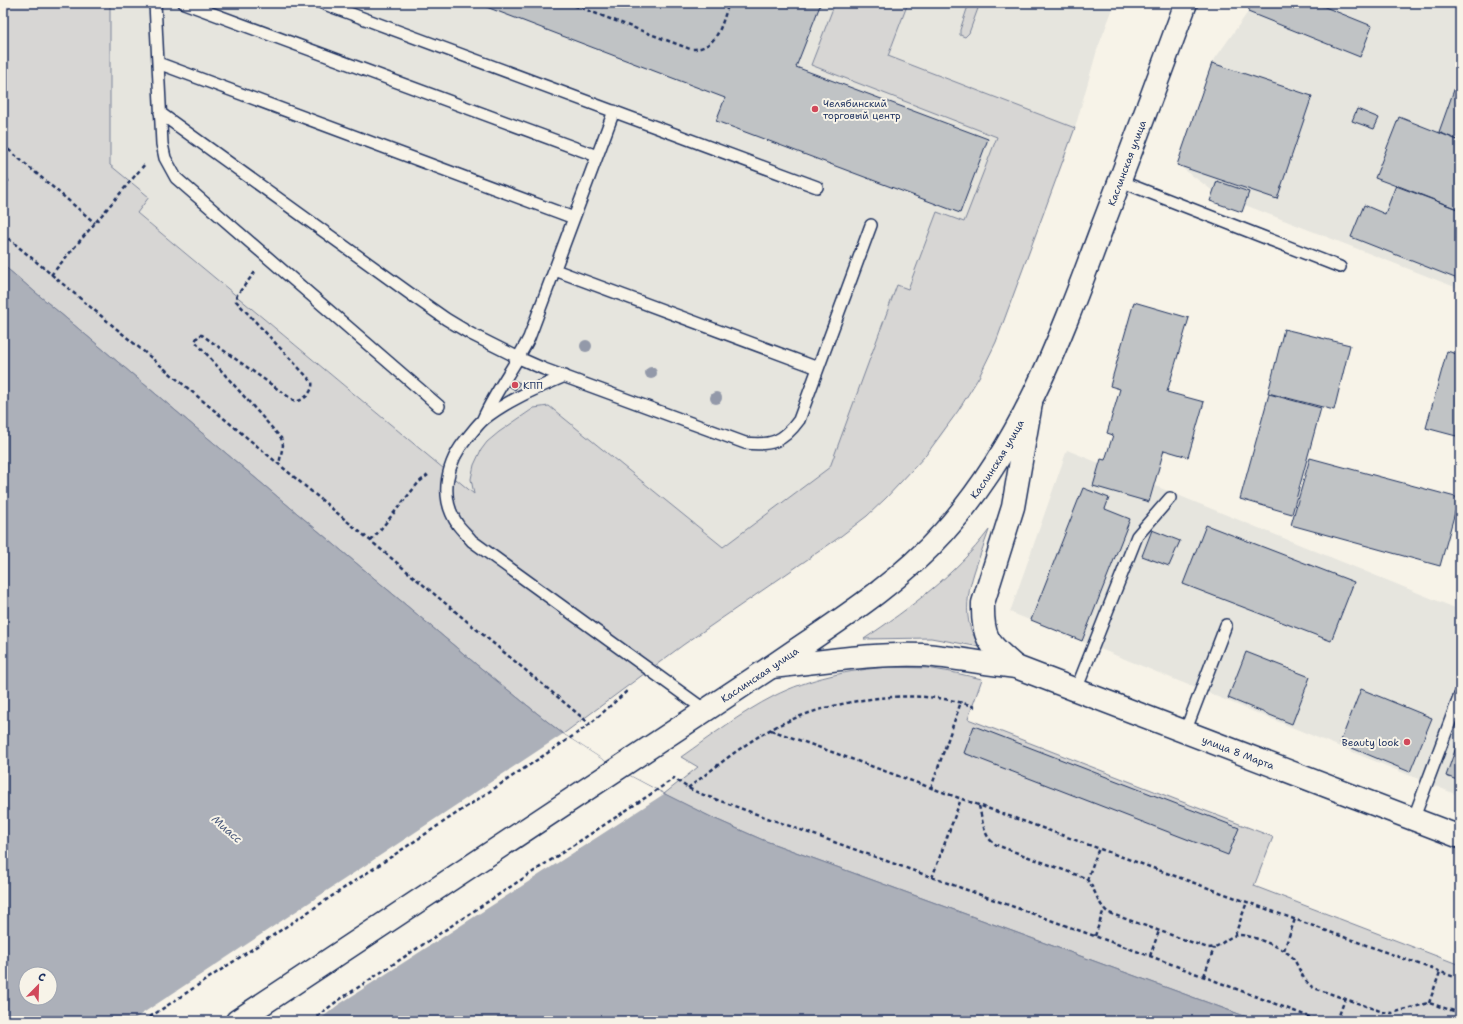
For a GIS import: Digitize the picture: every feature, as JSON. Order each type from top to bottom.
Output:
[{"type":"main road","name":"Каслинская улица","points":[[237,1021],[771,667],[857,608],[923,554],[942,534],[960,513],[990,472],[1014,433],[1047,369],[1069,317],[1186,3]]},
{"type":"main road","points":[[1016,666],[993,647],[987,637],[983,617],[983,603],[1013,507],[1032,399]]},
{"type":"main road","points":[[771,667],[890,655],[922,655],[957,658],[992,664],[1016,666]]},
{"type":"main road","name":"улица 8 Марта","points":[[1016,666],[1460,838]]},
{"type":"lane","points":[[155,3],[162,144],[165,158],[176,178],[439,406]]},
{"type":"lane","points":[[184,3],[597,156]]},
{"type":"lane","points":[[322,3],[817,187]]},
{"type":"lane","points":[[158,63],[574,218]]},
{"type":"lane","points":[[614,111],[530,338],[519,358],[498,389],[483,420],[459,448],[452,461],[448,473],[448,496],[457,524],[472,541],[706,710]]},
{"type":"lane","points":[[160,112],[446,319],[497,348],[565,376],[745,443],[762,445],[776,441],[790,432],[799,420],[871,225]]},
{"type":"lane","points":[[1120,181],[1340,267]]},
{"type":"lane","points":[[555,270],[818,368]]},
{"type":"lane","points":[[483,420],[520,396],[565,376]]},
{"type":"lane","points":[[1076,690],[1137,536],[1170,498]]},
{"type":"lane","points":[[1185,732],[1226,625]]},
{"type":"lane","points":[[1413,820],[1460,695]]},
{"type":"path","points":[[568,3],[690,49],[697,49],[708,46],[713,41],[729,3]]},
{"type":"path","points":[[3,145],[95,223]]},
{"type":"path","points":[[3,172],[8,182],[3,187]]},
{"type":"path","points":[[52,275],[130,182]]},
{"type":"path","points":[[3,234],[590,724]]},
{"type":"path","points":[[267,258],[237,295],[236,301],[310,379],[313,384],[313,388],[304,399],[298,402],[294,400],[202,335],[199,335],[195,341],[281,438],[283,445],[279,464]]},
{"type":"path","points":[[371,541],[410,492]]},
{"type":"path","points":[[144,1021],[570,738],[590,724],[627,691]]},
{"type":"path","points":[[688,788],[750,742],[796,718],[822,709],[882,697],[934,698],[962,702],[975,707]]},
{"type":"path","points":[[931,788],[962,702]]},
{"type":"path","points":[[771,730],[1460,979]]},
{"type":"path","points":[[311,1021],[336,1002],[674,778],[688,788],[701,794],[1150,956],[1320,1021]]},
{"type":"path","points":[[932,878],[961,799]]},
{"type":"path","points":[[978,805],[986,835],[995,845],[1088,880],[1104,909],[1109,913],[1204,947],[1214,948],[1235,935],[1246,936],[1284,950],[1294,958],[1306,981],[1311,986],[1377,1011],[1392,1013],[1429,1003],[1460,1013]]},
{"type":"path","points":[[1088,880],[1099,848]]},
{"type":"path","points":[[1235,935],[1247,902]]},
{"type":"path","points":[[1095,936],[1104,909]]},
{"type":"path","points":[[1284,950],[1295,919]]},
{"type":"path","points":[[1150,956],[1159,931]]},
{"type":"path","points":[[1204,976],[1214,948]]},
{"type":"path","points":[[1429,1003],[1440,972]]},
{"type":"path","points":[[1337,1021],[1345,999]]},
{"type":"shaded area","points":[[3,3],[110,3],[110,165],[149,197],[137,213],[474,494],[471,479],[474,465],[481,450],[487,442],[534,408],[549,406],[723,547],[830,467],[897,285],[908,289],[937,212],[964,222],[997,137],[811,65],[835,3],[908,3],[888,56],[1075,128],[996,342],[979,377],[958,411],[926,455],[867,516],[837,539],[683,645],[563,734],[477,665],[3,265]]},
{"type":"shaded area","points":[[110,3],[1115,3],[1097,50],[1075,128],[996,342],[979,377],[942,435],[898,486],[867,516],[837,539],[769,585],[549,406],[534,408],[487,442],[471,479],[475,495],[136,212],[149,197],[110,165]]},
{"type":"shaded area","points":[[969,3],[980,3],[969,33],[965,37],[960,35],[960,30]]},
{"type":"shaded area","points":[[1251,3],[1460,3],[1460,289],[1217,194],[1178,165],[1212,63],[1248,12]]},
{"type":"shaded area","points":[[1067,450],[1460,610],[1460,796],[1010,612]]},
{"type":"shaded area","points":[[989,530],[972,578],[968,603],[970,627],[980,647],[931,638],[864,639],[931,590],[962,562]]},
{"type":"shaded area","points":[[889,667],[927,668],[982,679],[968,719],[1273,837],[1254,886],[1460,965],[1460,1021],[1258,1021],[763,840],[664,794],[698,767],[681,757],[726,725],[774,696],[802,684],[830,676],[859,670]]},
{"type":"water","name":"Миасс","points":[[3,265],[477,665],[563,734],[617,769],[713,818],[763,840],[1258,1021],[3,1021]]},
{"type":"pier","points":[[563,734],[617,769],[664,794],[338,1005],[318,1021],[131,1021]]},
{"type":"building","name":"Челябинский торговый центр","points":[[476,3],[821,3],[796,67],[988,139],[960,213],[716,121],[725,98]]},
{"type":"building","points":[[1251,3],[1315,3],[1372,26],[1360,57],[1248,12]]},
{"type":"building","points":[[1212,63],[1312,96],[1277,199],[1177,165]]},
{"type":"building","points":[[1460,73],[1460,141],[1439,132]]},
{"type":"building","points":[[1357,109],[1379,118],[1374,129],[1352,121]]},
{"type":"building","points":[[1399,117],[1460,141],[1460,210],[1375,178]]},
{"type":"building","points":[[1217,181],[1249,192],[1242,212],[1210,201]]},
{"type":"building","points":[[1396,185],[1460,210],[1460,280],[1351,237],[1364,205],[1385,214]]},
{"type":"building","points":[[1134,302],[1189,318],[1167,392],[1204,402],[1188,457],[1164,450],[1149,502],[1093,486],[1101,459],[1105,460],[1113,435],[1107,433],[1120,389],[1110,386]]},
{"type":"building","points":[[1284,329],[1350,345],[1334,410],[1268,393]]},
{"type":"building","points":[[1447,351],[1460,355],[1460,437],[1426,428]]},
{"type":"building","name":"КПП","points":[[513,380],[520,383],[515,390],[509,386]]},
{"type":"building","points":[[1269,394],[1321,408],[1292,514],[1240,499]]},
{"type":"building","points":[[1310,458],[1459,498],[1440,566],[1291,525]]},
{"type":"building","points":[[1083,488],[1109,498],[1105,509],[1130,519],[1082,641],[1031,620]]},
{"type":"building","points":[[1206,525],[1354,582],[1331,641],[1183,584]]},
{"type":"building","points":[[1152,530],[1180,541],[1169,566],[1142,556]]},
{"type":"building","points":[[1246,652],[1310,677],[1292,724],[1228,698]]},
{"type":"building","points":[[1361,689],[1432,718],[1410,772],[1340,743]]},
{"type":"building","points":[[974,726],[1239,828],[1228,855],[964,753]]},
{"type":"building","points":[[1460,736],[1460,781],[1446,776]]},
{"type":"place","name":"Челябинский торговый центр","points":[[815,109]]},
{"type":"place","name":"КПП","points":[[515,385]]},
{"type":"place","name":"Beauty look","points":[[1407,742]]}]
